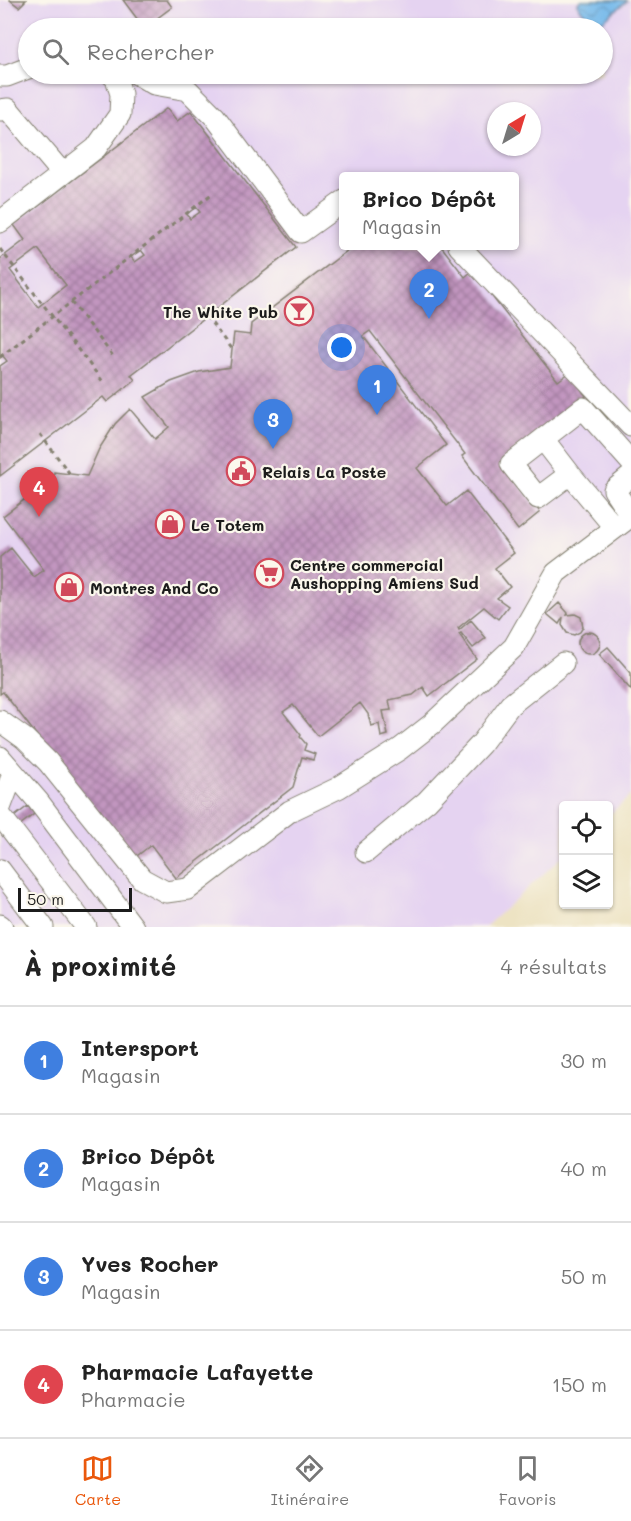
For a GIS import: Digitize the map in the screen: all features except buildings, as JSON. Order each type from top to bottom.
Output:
[{"type":"lane","points":[[0,76],[18,72]]},
{"type":"lane","points":[[0,222],[96,148],[120,114],[121,94],[118,84]]},
{"type":"lane","points":[[154,84],[188,90],[215,117],[301,232],[339,205]]},
{"type":"lane","points":[[0,110],[8,109],[62,173]]},
{"type":"lane","points":[[463,250],[631,426]]},
{"type":"lane","points":[[570,474],[538,498],[511,464],[583,408],[631,462]]},
{"type":"lane","points":[[543,439],[570,474],[626,520]]},
{"type":"lane","points":[[626,520],[614,490],[631,476]]},
{"type":"lane","points":[[0,721],[25,739],[48,762],[142,879],[166,892],[188,889],[290,811],[338,788],[400,748],[432,724],[514,647],[556,573],[626,520]]},
{"type":"lane","points":[[366,852],[427,801],[481,744],[510,705],[562,663]]},
{"type":"lane","points":[[0,757],[38,801],[133,927]]},
{"type":"lane","points":[[0,807],[13,774]]},
{"type":"lane","points":[[0,815],[86,927]]},
{"type":"lane","points":[[0,870],[43,927]]},
{"type":"path","points":[[0,357],[213,192]]},
{"type":"path","points":[[0,249],[104,383]]},
{"type":"path","points":[[71,302],[113,356]]},
{"type":"path","points":[[201,309],[232,350]]},
{"type":"path","points":[[40,435],[70,474]]},
{"type":"shaded area","points":[[0,0],[631,0],[631,795],[613,811],[613,801],[559,801],[559,860],[485,927],[0,927]]},
{"type":"water","points":[[581,0],[627,1],[606,18],[588,18],[577,4]]},
{"type":"place","name":"The White Pub","points":[[299,311]]},
{"type":"place","name":"Brico Dépôt","points":[[429,319]]},
{"type":"place","name":"Intersport","points":[[377,415]]},
{"type":"place","name":"Yves Rocher","points":[[273,449]]},
{"type":"place","name":"Relais La Poste","points":[[241,471]]},
{"type":"place","name":"Pharmacie Lafayette","points":[[39,517]]},
{"type":"place","name":"Le Totem","points":[[170,524]]},
{"type":"place","name":"Centre commercial Aushopping Amiens Sud","points":[[269,573]]},
{"type":"place","name":"Montres And Co","points":[[69,587]]}]
